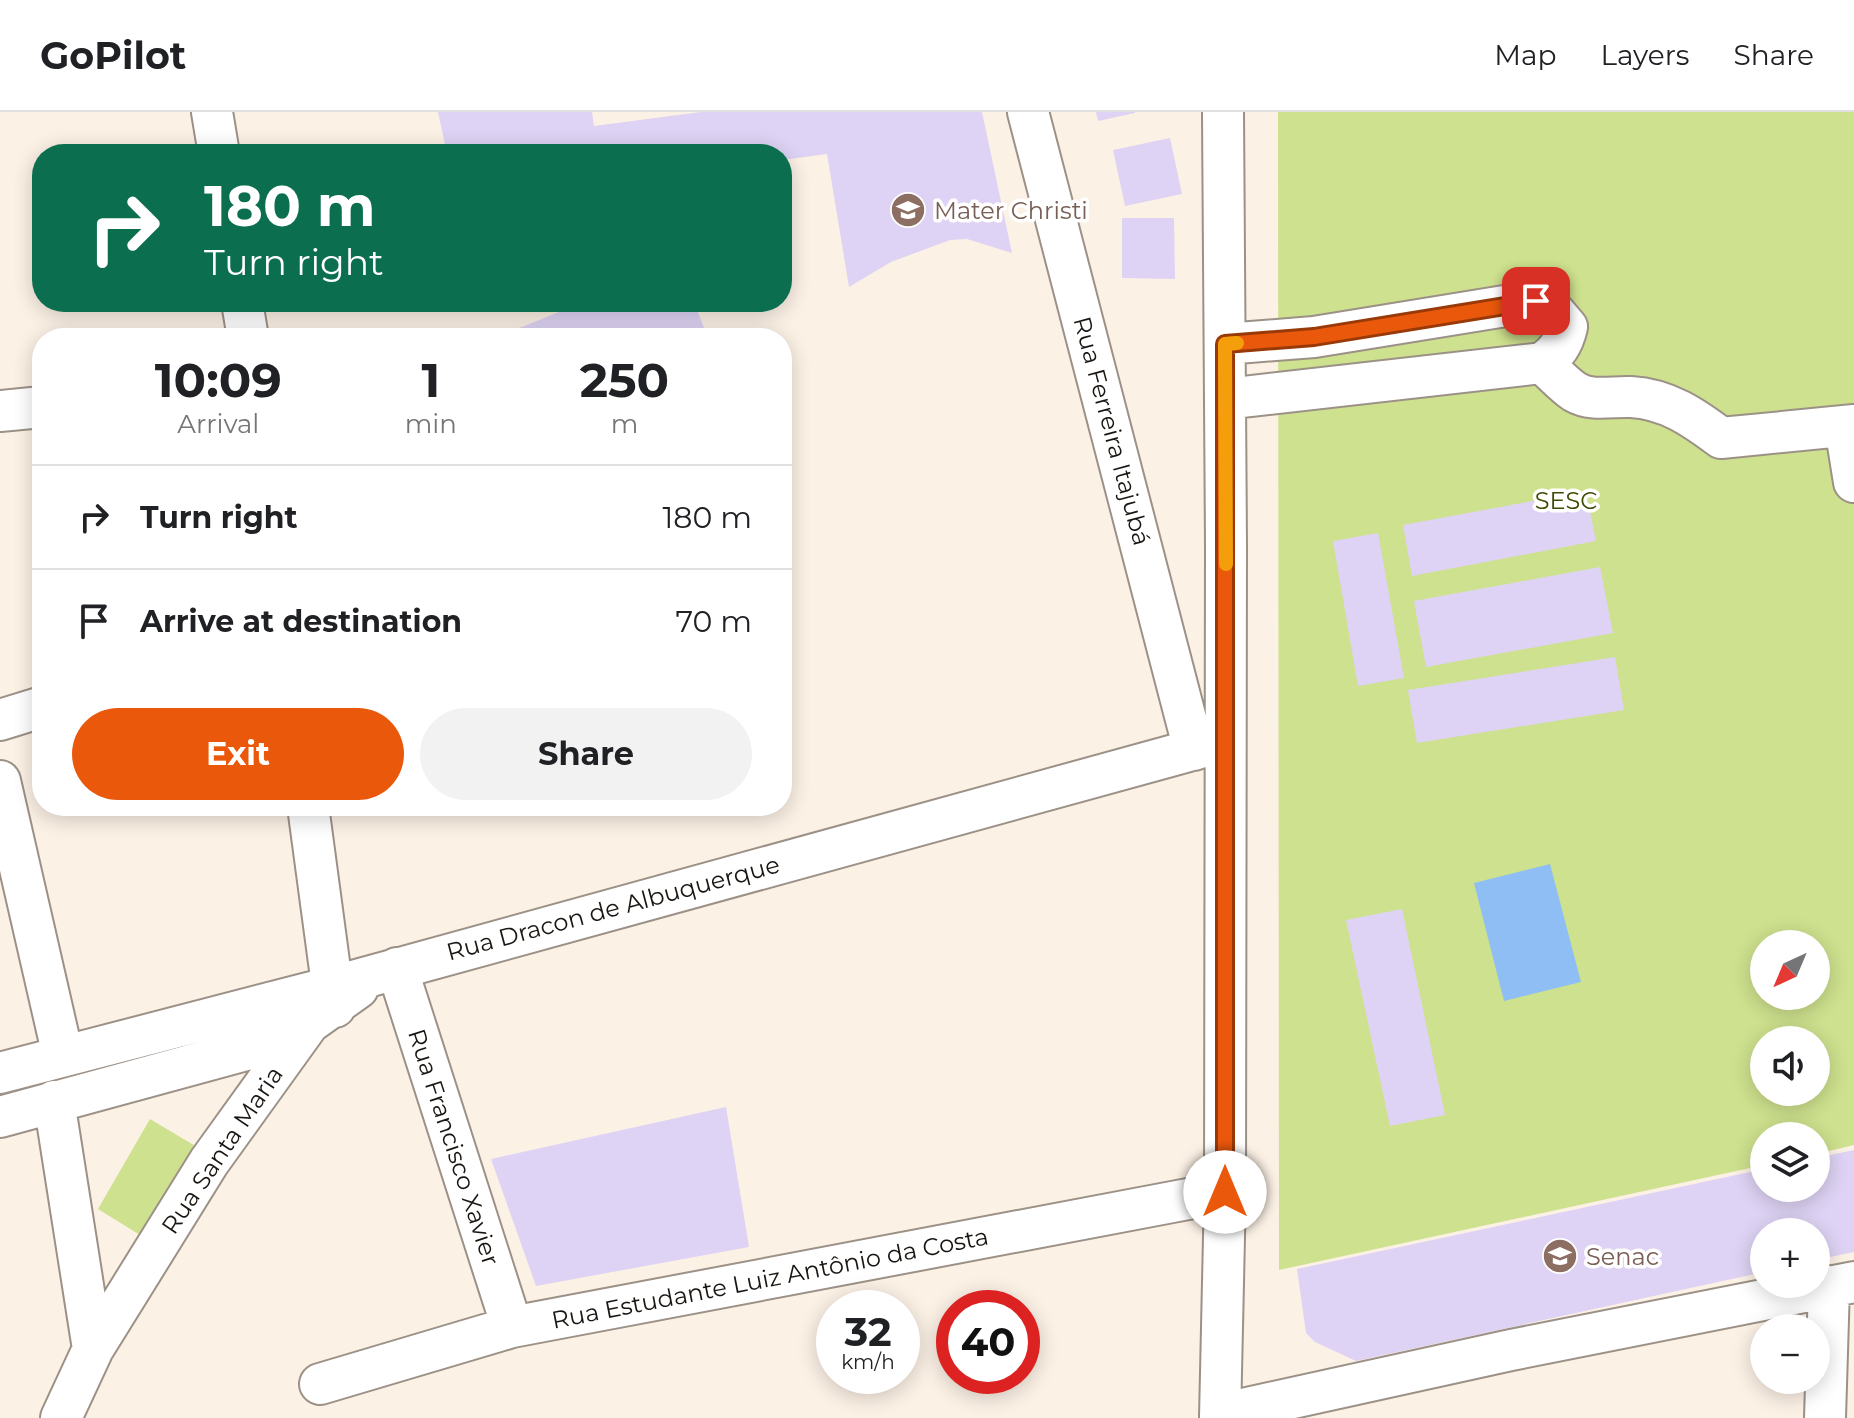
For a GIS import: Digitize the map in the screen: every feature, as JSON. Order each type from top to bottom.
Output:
[{"type":"street","points":[[212,112],[217,144]]},
{"type":"street","name":"Rua Ferreira Itajubá","points":[[1028,112],[1210,745]]},
{"type":"street","points":[[1223,112],[1225,399],[1210,745],[1225,1192],[1220,1416],[1526,1347],[1841,1284],[1825,1418]]},
{"type":"street","points":[[1225,344],[1314,337],[1536,301],[1555,313],[1567,327],[1564,342],[1554,355],[1542,363],[1225,399]]},
{"type":"street","points":[[1542,363],[1577,393],[1663,402],[1693,417],[1721,438],[1850,426],[1854,482]]},
{"type":"street","points":[[0,411],[32,408]]},
{"type":"street","points":[[0,720],[32,710]]},
{"type":"street","name":"Rua Dracon de Albuquerque","points":[[387,970],[1210,745]]},
{"type":"street","points":[[0,781],[63,1056]]},
{"type":"street","points":[[309,816],[325,1006]]},
{"type":"street","name":"Rua Santa Maria","points":[[61,1418],[93,1349],[209,1162],[325,1006],[387,970]]},
{"type":"street","name":"Rua Francisco Xavier","points":[[387,970],[512,1327]]},
{"type":"street","points":[[0,1073],[63,1056],[325,1006]]},
{"type":"street","points":[[0,1117],[264,1045],[325,1006]]},
{"type":"street","points":[[54,1101],[93,1349]]},
{"type":"street","name":"Rua Estudante Luiz Antônio da Costa","points":[[320,1384],[512,1327],[1225,1192]]},
{"type":"green space","name":"SESC","points":[[1278,112],[1854,112],[1854,1145],[1830,1151],[1830,1122],[1750,1122],[1750,1168],[1279,1270]]},
{"type":"green space","points":[[150,1119],[197,1147],[140,1235],[98,1209]]},
{"type":"water","points":[[1550,864],[1581,982],[1504,1001],[1474,883]]},
{"type":"building","points":[[438,112],[592,112],[594,126],[701,112],[982,112],[1012,253],[967,239],[950,240],[891,262],[849,287],[827,154],[792,159],[792,144],[445,144]]},
{"type":"building","points":[[1096,112],[1135,112],[1135,113],[1098,121]]},
{"type":"building","points":[[1170,138],[1182,194],[1125,206],[1113,150]]},
{"type":"building","points":[[1122,218],[1174,218],[1175,279],[1122,278]]},
{"type":"building","points":[[559,312],[698,312],[704,328],[519,328]]},
{"type":"building","points":[[1586,491],[1596,541],[1412,576],[1403,525]]},
{"type":"building","points":[[1378,533],[1404,678],[1358,686],[1333,541]]},
{"type":"building","points":[[1600,567],[1613,633],[1426,667],[1414,601]]},
{"type":"building","points":[[1615,657],[1624,710],[1417,743],[1408,690]]},
{"type":"building","points":[[1402,909],[1445,1115],[1390,1126],[1346,920]]},
{"type":"building","points":[[726,1107],[749,1247],[536,1286],[491,1159]]},
{"type":"building","name":"Senac","points":[[1854,1150],[1854,1252],[1830,1257],[1830,1218],[1750,1218],[1750,1275],[1356,1361],[1315,1342],[1306,1333],[1297,1269],[1750,1172],[1750,1202],[1830,1202],[1830,1155]]},
{"type":"slow traffic","points":[[1226,564],[1225,344],[1237,343]]},
{"type":"place","name":"Mater Christi","points":[[908,210]]},
{"type":"place","name":"Senac","points":[[1560,1256]]},
{"type":"route","points":[[1225,1192],[1225,344],[1314,337],[1536,301]]}]
